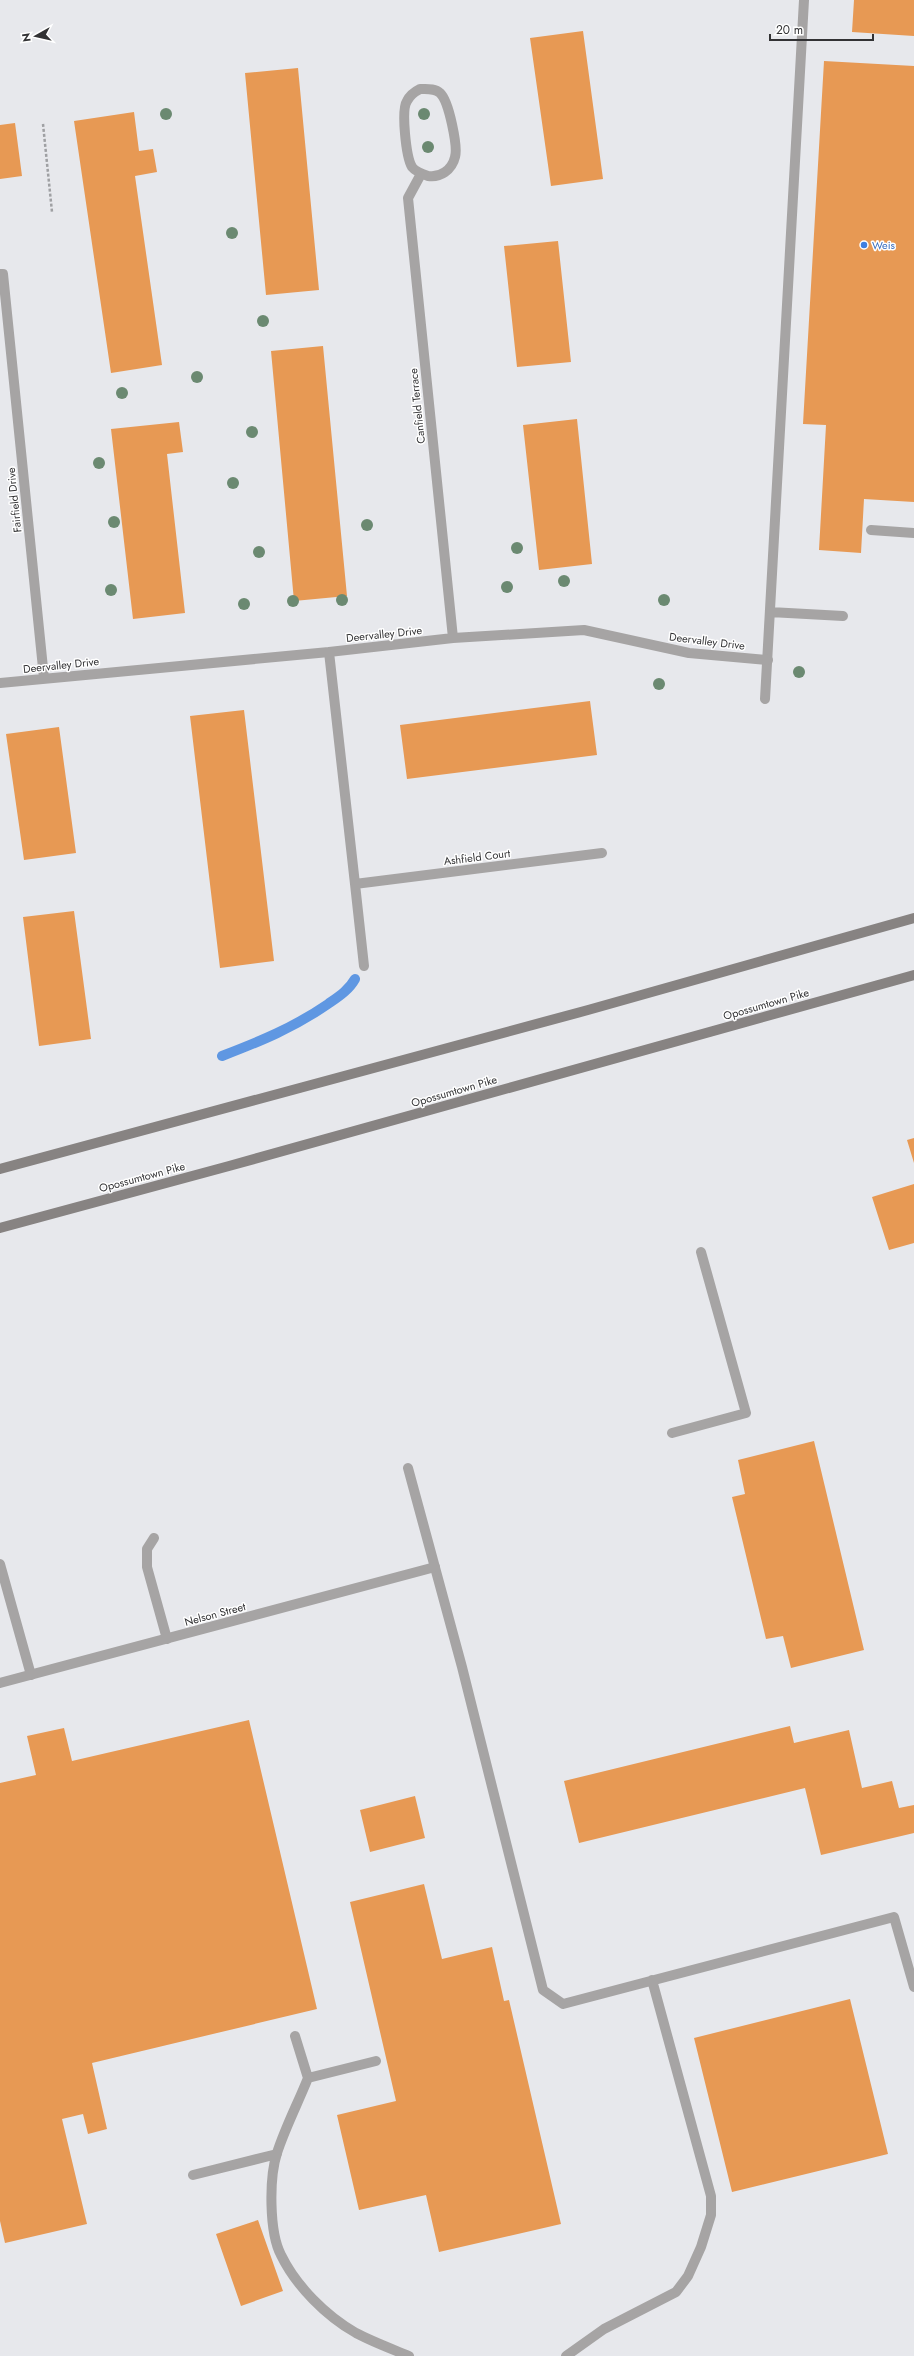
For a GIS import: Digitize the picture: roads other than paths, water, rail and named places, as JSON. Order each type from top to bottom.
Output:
[{"type":"main road","points":[[0,1170],[588,1010],[914,918]]},
{"type":"main road","name":"Opossumtown Pike","points":[[0,1228],[229,1166],[914,975]]},
{"type":"street","points":[[765,699],[804,0]]},
{"type":"street","points":[[420,89],[430,89],[440,93],[446,100],[456,156],[451,166],[443,174],[432,177],[421,174],[413,167],[408,157],[404,112],[406,102],[412,94],[420,89]]},
{"type":"street","name":"Canfield Terrace","points":[[421,174],[408,198],[453,638]]},
{"type":"street","name":"Fairfield Drive","points":[[0,274],[3,274],[44,678]]},
{"type":"street","points":[[871,530],[914,533]]},
{"type":"street","points":[[770,612],[844,616]]},
{"type":"street","name":"Deervalley Drive","points":[[0,683],[329,652],[453,638],[584,630],[689,653],[768,660]]},
{"type":"street","points":[[329,652],[364,966]]},
{"type":"street","name":"Ashfield Court","points":[[355,884],[602,853]]},
{"type":"street","points":[[672,1433],[746,1413],[701,1252]]},
{"type":"street","points":[[408,1468],[435,1567],[543,1990],[563,2004],[894,1917],[914,1987]]},
{"type":"street","points":[[154,1538],[146,1549],[147,1567],[167,1639]]},
{"type":"street","points":[[0,1564],[31,1675]]},
{"type":"street","name":"Nelson Street","points":[[0,1683],[435,1567]]},
{"type":"street","points":[[566,2356],[604,2329],[676,2292],[688,2276],[701,2247],[711,2215],[711,2196],[652,1980]]},
{"type":"street","points":[[295,2036],[308,2078],[277,2154],[271,2186],[273,2223],[280,2254],[300,2285],[325,2310],[356,2333],[409,2356]]},
{"type":"street","points":[[308,2078],[376,2061]]},
{"type":"street","points":[[193,2175],[277,2154]]},
{"type":"waterway","points":[[222,1056],[289,1027],[315,1013],[350,987],[355,979]]},
{"type":"place","name":"Weis","points":[[864,245]]}]
